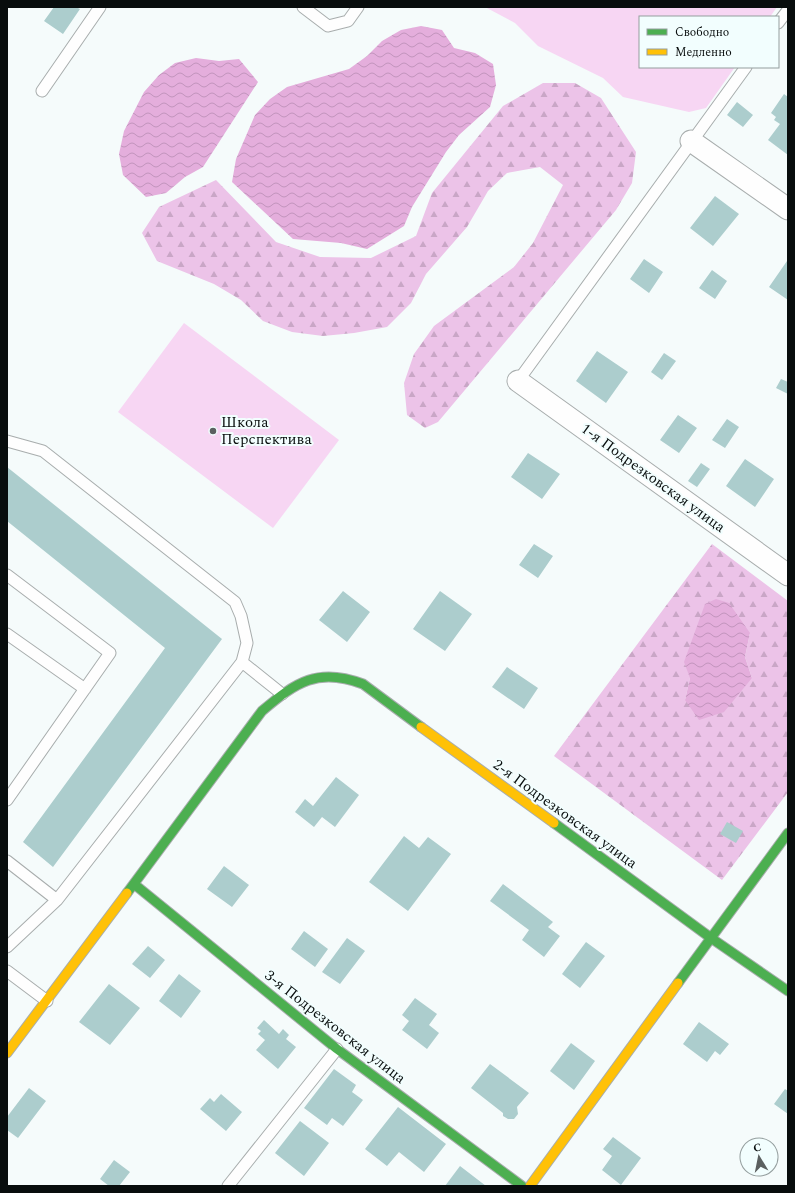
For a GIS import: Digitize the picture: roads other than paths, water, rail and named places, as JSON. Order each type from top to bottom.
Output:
[{"type":"street","points":[[691,141],[788,209]]},
{"type":"street","name":"1-я Подрезковская улица","points":[[518,381],[788,575]]},
{"type":"street","name":"2-я Подрезковская улица","points":[[282,694],[299,683],[319,676],[340,677],[363,684],[711,938],[788,991]]},
{"type":"street","points":[[7,1053],[262,711],[282,694]]},
{"type":"street","points":[[530,1186],[788,833]]},
{"type":"street","name":"3-я Подрезковская улица","points":[[134,884],[337,1049],[522,1186]]},
{"type":"lane","points":[[42,91],[100,7]]},
{"type":"lane","points":[[303,7],[328,26],[348,21],[358,7]]},
{"type":"lane","points":[[779,22],[788,10]]},
{"type":"lane","points":[[518,381],[745,68]]},
{"type":"lane","points":[[7,441],[43,452],[235,602],[241,616],[247,643],[242,662],[57,900],[7,947]]},
{"type":"lane","points":[[7,575],[110,653],[7,800]]},
{"type":"lane","points":[[7,634],[85,689]]},
{"type":"lane","points":[[242,662],[282,694]]},
{"type":"lane","points":[[7,861],[57,900]]},
{"type":"lane","points":[[7,971],[47,1001]]},
{"type":"lane","points":[[228,1186],[337,1049]]},
{"type":"water","points":[[421,26],[442,30],[454,48],[475,53],[493,64],[496,85],[490,107],[459,135],[446,152],[412,207],[404,226],[367,249],[341,243],[293,239],[232,182],[236,159],[255,115],[270,99],[287,87],[349,69],[367,56],[382,41],[401,30]]},
{"type":"water","points":[[196,58],[219,61],[239,59],[258,82],[203,167],[185,177],[166,193],[146,197],[123,175],[119,154],[124,131],[144,92],[159,75],[175,63]]},
{"type":"water","points":[[716,599],[729,603],[750,633],[745,657],[752,678],[724,712],[699,720],[685,700],[690,678],[684,662],[705,604]]},
{"type":"place","name":"Школа Перспектива","points":[[213,431]]}]
